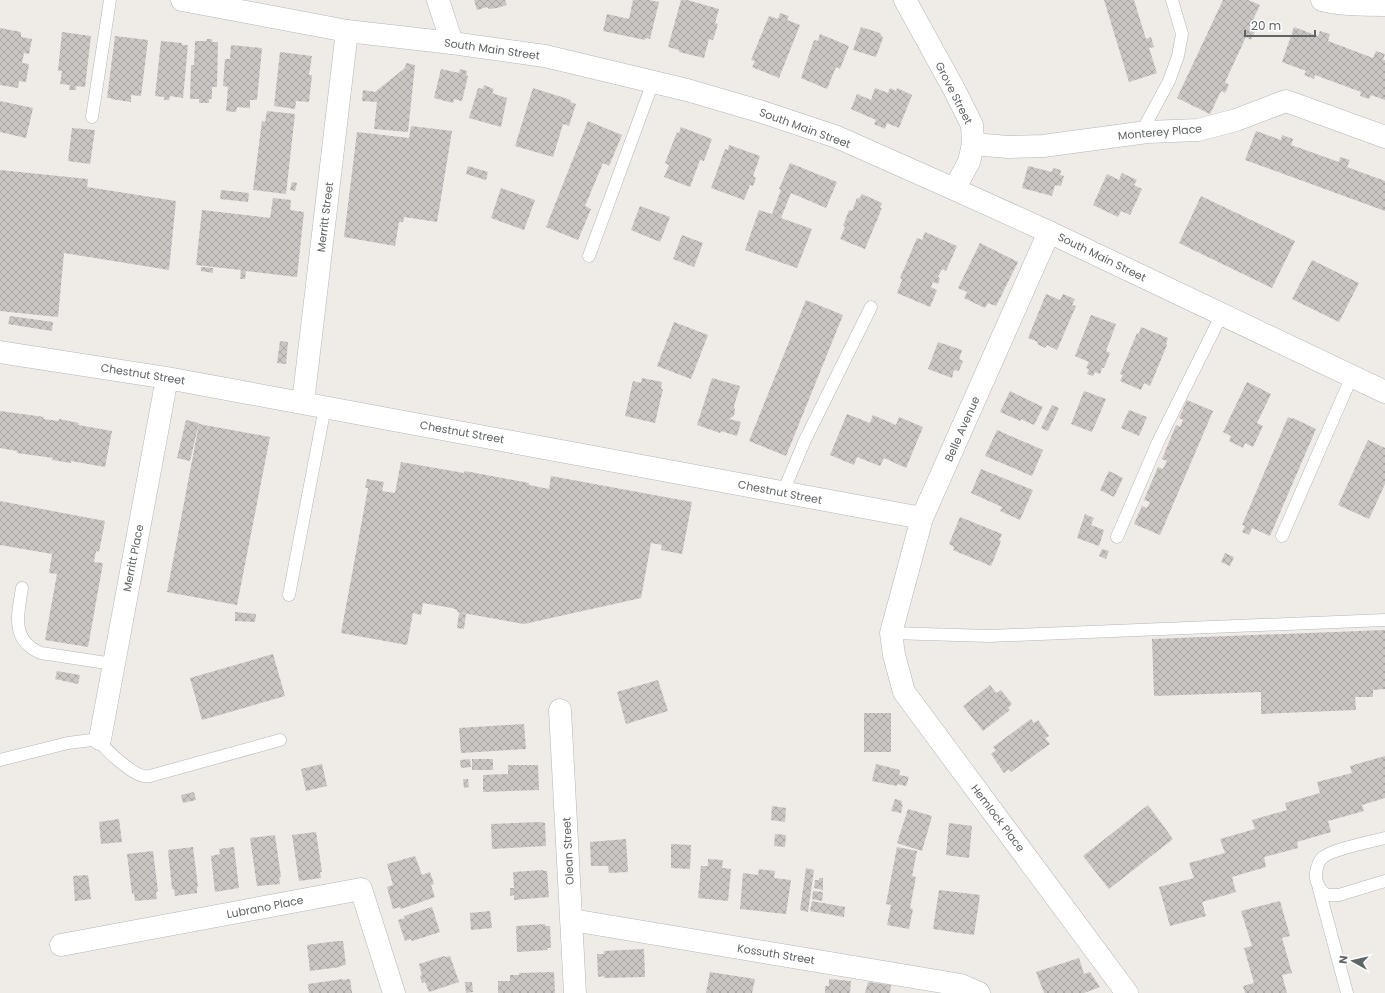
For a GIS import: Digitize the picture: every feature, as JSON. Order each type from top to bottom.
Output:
[{"type":"street","name":"South Main Street","points":[[182,0],[347,31],[452,43],[545,56],[653,82],[762,112],[837,137],[954,189],[1049,232],[1385,392]]},
{"type":"street","points":[[438,0],[452,43]]},
{"type":"street","name":"Grove Street","points":[[905,0],[972,125],[973,144],[969,162],[954,189]]},
{"type":"street","points":[[1322,0],[1356,5],[1385,5]]},
{"type":"street","name":"Merritt Street","points":[[303,403],[347,31]]},
{"type":"street","name":"Monterey Place","points":[[973,144],[1008,147],[1043,146],[1141,133],[1198,130],[1236,120],[1286,101],[1385,137]]},
{"type":"street","name":"Belle Avenue","points":[[891,633],[922,518],[1049,232]]},
{"type":"street","name":"Chestnut Street","points":[[0,352],[167,378],[922,518]]},
{"type":"street","name":"Merritt Place","points":[[100,739],[167,378]]},
{"type":"street","name":"Hemlock Place","points":[[891,633],[894,655],[904,692],[1127,993]]},
{"type":"street","name":"Olean Street","points":[[560,710],[575,993]]},
{"type":"street","name":"Lubrano Place","points":[[61,945],[361,889],[394,993]]},
{"type":"street","name":"Kossuth Street","points":[[572,920],[961,985],[979,993]]},
{"type":"lane","points":[[92,118],[110,0]]},
{"type":"lane","points":[[1141,133],[1169,81],[1178,56],[1182,34],[1172,0]]},
{"type":"lane","points":[[589,256],[653,82]]},
{"type":"lane","points":[[783,492],[805,440],[871,307]]},
{"type":"lane","points":[[1117,537],[1158,442],[1222,314]]},
{"type":"lane","points":[[1282,536],[1352,376]]},
{"type":"lane","points":[[289,595],[325,407]]},
{"type":"lane","points":[[22,588],[17,618],[19,632],[28,645],[34,650],[41,653],[114,664]]},
{"type":"lane","points":[[891,633],[990,636],[1385,620]]},
{"type":"lane","points":[[0,760],[68,743],[100,739],[103,747],[138,774],[150,776],[280,740]]},
{"type":"lane","points":[[1347,993],[1316,877],[1317,866],[1321,859],[1330,854],[1385,838]]},
{"type":"lane","points":[[1319,889],[1326,894],[1339,895],[1385,882]]},
{"type":"building","points":[[474,0],[505,0],[507,5],[489,9],[487,7],[477,10]]},
{"type":"building","points":[[633,0],[649,0],[659,2],[650,39],[645,38],[645,40],[603,31],[607,14],[629,19]]},
{"type":"building","points":[[681,0],[687,0],[719,9],[715,23],[718,24],[713,40],[709,39],[704,58],[679,52],[679,50],[668,47]]},
{"type":"building","points":[[1104,0],[1134,0],[1146,39],[1151,37],[1154,47],[1149,48],[1157,73],[1129,82]]},
{"type":"building","points":[[1223,0],[1248,0],[1260,5],[1249,28],[1255,31],[1251,40],[1246,37],[1225,82],[1229,85],[1225,93],[1221,91],[1210,114],[1177,98]]},
{"type":"building","points":[[780,13],[789,16],[787,20],[800,25],[779,78],[752,67],[755,61],[751,60],[769,16],[778,19]]},
{"type":"building","points":[[861,27],[880,33],[883,38],[876,57],[853,50]]},
{"type":"building","points":[[1294,27],[1318,36],[1320,31],[1330,34],[1328,41],[1373,58],[1376,51],[1385,54],[1383,60],[1385,60],[1385,100],[1371,95],[1369,99],[1360,96],[1361,92],[1315,75],[1314,79],[1304,75],[1306,71],[1282,62]]},
{"type":"building","points":[[0,28],[21,32],[21,37],[32,39],[29,54],[24,53],[22,63],[29,64],[26,82],[19,81],[18,88],[0,85]]},
{"type":"building","points":[[62,32],[91,36],[85,87],[76,86],[76,90],[69,90],[70,85],[60,84],[62,71],[58,71]]},
{"type":"building","points":[[820,34],[849,46],[840,69],[836,67],[827,89],[801,78],[814,40],[818,41]]},
{"type":"building","points":[[115,36],[148,40],[141,96],[131,95],[131,102],[107,98]]},
{"type":"building","points":[[207,39],[212,39],[212,42],[218,42],[217,87],[212,87],[212,99],[209,99],[209,103],[199,103],[199,99],[190,99],[191,65],[194,65],[195,41],[207,41]]},
{"type":"building","points":[[161,41],[188,45],[183,98],[170,96],[169,100],[164,100],[164,97],[155,96]]},
{"type":"building","points":[[231,45],[262,48],[257,100],[250,100],[250,108],[237,107],[236,112],[226,111],[228,87],[223,86],[225,59],[230,59]]},
{"type":"building","points":[[280,52],[312,56],[309,75],[312,75],[309,102],[296,101],[295,109],[274,106]]},
{"type":"building","points":[[406,63],[415,65],[408,132],[374,129],[377,102],[362,101],[363,90],[375,92],[405,68]]},
{"type":"building","points":[[441,69],[459,73],[460,69],[467,71],[466,75],[468,76],[462,101],[454,99],[453,103],[434,98]]},
{"type":"building","points":[[484,85],[494,89],[492,93],[507,98],[501,127],[469,118],[478,88],[483,89]]},
{"type":"building","points":[[533,88],[571,100],[570,102],[576,104],[569,126],[563,124],[553,157],[515,146]]},
{"type":"building","points":[[875,88],[888,93],[890,88],[896,91],[897,88],[912,95],[899,128],[887,123],[885,129],[874,124],[876,120],[851,109],[857,94],[871,100]]},
{"type":"building","points":[[0,101],[33,108],[26,138],[0,132]]},
{"type":"building","points":[[267,111],[295,114],[286,194],[253,190],[262,121],[265,122]]},
{"type":"building","points":[[588,121],[622,135],[609,166],[603,163],[585,206],[591,209],[578,240],[546,227]]},
{"type":"building","points":[[411,126],[452,131],[437,222],[404,217],[403,222],[399,222],[395,246],[344,237],[357,132],[409,138]]},
{"type":"building","points":[[681,127],[712,139],[704,161],[700,160],[690,187],[664,177],[669,165],[665,163],[677,132],[679,133]]},
{"type":"building","points":[[72,128],[95,130],[90,164],[68,161]]},
{"type":"building","points":[[1256,131],[1281,140],[1282,135],[1293,139],[1291,145],[1339,162],[1340,157],[1350,160],[1347,167],[1385,181],[1385,211],[1245,160]]},
{"type":"building","points":[[729,145],[760,156],[753,176],[756,178],[753,186],[750,185],[744,200],[711,188],[725,149],[728,150]]},
{"type":"building","points":[[790,163],[837,182],[826,208],[791,193],[781,218],[812,229],[797,268],[745,250],[759,210],[772,214],[781,190],[779,189]]},
{"type":"building","points":[[468,166],[488,172],[486,180],[466,174]]},
{"type":"building","points":[[1028,166],[1052,172],[1053,168],[1061,170],[1060,175],[1064,176],[1061,186],[1055,185],[1052,196],[1022,188]]},
{"type":"building","points":[[0,170],[88,179],[87,187],[176,201],[169,270],[64,253],[58,317],[0,311]]},
{"type":"building","points":[[1122,173],[1137,180],[1134,185],[1142,189],[1130,215],[1121,211],[1118,217],[1093,205],[1107,174],[1119,180]]},
{"type":"building","points":[[292,182],[297,183],[295,191],[290,190]]},
{"type":"building","points":[[501,188],[535,200],[524,230],[491,218]]},
{"type":"building","points":[[221,190],[249,193],[248,202],[220,199]]},
{"type":"building","points":[[862,194],[882,203],[880,208],[882,208],[865,249],[840,239],[845,227],[843,226],[849,210],[852,211],[857,198],[859,199]]},
{"type":"building","points":[[1201,196],[1295,241],[1272,288],[1179,243]]},
{"type":"building","points":[[273,198],[291,200],[290,210],[304,212],[297,277],[246,271],[245,279],[240,279],[241,270],[196,265],[202,210],[270,218]]},
{"type":"building","points":[[640,206],[670,217],[660,242],[631,230]]},
{"type":"building","points":[[925,232],[957,246],[946,271],[942,269],[938,277],[940,278],[938,284],[933,282],[931,287],[937,290],[930,307],[897,293],[902,280],[900,278],[917,238],[922,240]]},
{"type":"building","points":[[682,235],[703,243],[694,267],[673,259]]},
{"type":"building","points":[[980,243],[1018,262],[996,306],[988,303],[985,308],[964,298],[967,292],[958,288]]},
{"type":"building","points":[[1312,260],[1359,283],[1339,322],[1292,299]]},
{"type":"building","points":[[201,267],[213,268],[213,273],[201,271]]},
{"type":"building","points":[[1046,294],[1060,300],[1063,294],[1075,299],[1072,305],[1076,306],[1057,350],[1047,345],[1045,348],[1037,344],[1038,342],[1028,338]]},
{"type":"building","points":[[806,300],[843,315],[786,456],[749,441]]},
{"type":"building","points":[[1091,315],[1116,324],[1106,351],[1110,353],[1104,368],[1102,368],[1100,374],[1095,372],[1093,376],[1087,374],[1089,369],[1086,368],[1089,362],[1075,356]]},
{"type":"building","points":[[10,316],[53,322],[52,331],[8,324]]},
{"type":"building","points":[[674,322],[708,335],[691,379],[657,366]]},
{"type":"building","points":[[1141,327],[1168,338],[1167,345],[1150,386],[1144,383],[1141,390],[1120,381],[1123,375],[1120,374],[1137,333],[1139,334]]},
{"type":"building","points":[[280,341],[288,342],[286,364],[277,363]]},
{"type":"building","points":[[938,342],[962,350],[959,359],[963,361],[959,371],[954,370],[952,378],[928,369]]},
{"type":"building","points":[[642,378],[662,382],[661,389],[663,389],[655,423],[625,416],[633,381],[641,383]]},
{"type":"building","points":[[712,378],[740,386],[734,406],[734,416],[729,419],[741,422],[737,436],[721,431],[720,433],[697,425]]},
{"type":"building","points":[[1247,382],[1271,394],[1257,423],[1263,426],[1253,447],[1245,443],[1243,448],[1229,441],[1231,436],[1223,432]]},
{"type":"building","points":[[1010,391],[1043,407],[1034,425],[1021,419],[1020,421],[1000,412]]},
{"type":"building","points":[[1084,391],[1106,399],[1092,432],[1071,424]]},
{"type":"building","points":[[1187,400],[1213,411],[1160,535],[1134,524],[1142,506],[1147,508],[1150,502],[1144,500],[1158,467],[1163,469],[1167,461],[1162,459],[1176,425],[1180,427],[1183,420],[1179,418]]},
{"type":"building","points":[[1052,405],[1059,408],[1048,431],[1041,428]]},
{"type":"building","points":[[1129,410],[1147,417],[1139,436],[1121,428]]},
{"type":"building","points":[[0,411],[44,417],[43,419],[59,421],[59,419],[79,423],[78,425],[112,431],[105,467],[71,461],[71,463],[52,460],[53,458],[17,453],[17,451],[0,448]]},
{"type":"building","points":[[847,414],[870,423],[873,415],[896,425],[899,417],[923,427],[906,468],[884,458],[880,466],[857,457],[854,465],[830,455]]},
{"type":"building","points":[[1288,417],[1316,429],[1270,536],[1252,528],[1249,535],[1242,532],[1245,526],[1242,525]]},
{"type":"building","points":[[186,420],[199,423],[190,461],[177,458]]},
{"type":"building","points":[[199,424],[270,437],[237,605],[167,592]]},
{"type":"building","points":[[997,430],[1043,450],[1032,476],[985,456]]},
{"type":"building","points":[[1368,440],[1385,448],[1385,484],[1369,519],[1338,505]]},
{"type":"building","points":[[401,462],[464,473],[465,471],[529,483],[529,485],[549,489],[551,476],[692,502],[682,554],[661,550],[662,545],[651,543],[641,598],[524,624],[457,612],[457,610],[452,608],[423,603],[421,615],[413,613],[407,645],[341,633],[368,488],[365,488],[367,479],[384,482],[382,491],[395,493]]},
{"type":"building","points":[[981,469],[1033,490],[1020,520],[1000,511],[1002,507],[971,493]]},
{"type":"building","points":[[1109,471],[1123,478],[1114,497],[1100,490]]},
{"type":"building","points":[[0,501],[105,521],[99,552],[96,551],[94,562],[103,563],[88,647],[45,640],[57,574],[49,573],[52,554],[0,545]]},
{"type":"building","points":[[1085,514],[1094,518],[1091,525],[1104,530],[1099,546],[1077,538]]},
{"type":"building","points":[[960,517],[1002,534],[999,540],[1001,541],[991,566],[953,550],[954,547],[949,544]]},
{"type":"building","points":[[1102,549],[1109,551],[1106,559],[1099,556]]},
{"type":"building","points":[[1225,553],[1234,557],[1230,566],[1221,562]]},
{"type":"building","points":[[235,612],[256,614],[255,622],[235,621]]},
{"type":"building","points":[[459,613],[466,614],[464,629],[457,628]]},
{"type":"building","points":[[1385,630],[1385,689],[1373,690],[1373,697],[1355,697],[1356,710],[1261,714],[1261,692],[1154,696],[1152,639]]},
{"type":"building","points":[[273,654],[285,696],[202,720],[190,678]]},
{"type":"building","points":[[57,671],[80,675],[78,684],[55,679]]},
{"type":"building","points":[[658,680],[668,711],[626,724],[617,692]]},
{"type":"building","points":[[990,685],[996,693],[1001,690],[1012,704],[1008,708],[1010,710],[983,731],[963,706]]},
{"type":"building","points":[[864,713],[891,713],[891,752],[864,752]]},
{"type":"building","points":[[1031,719],[1034,723],[1038,720],[1049,736],[1045,738],[1050,744],[1011,772],[1009,769],[1004,773],[991,754],[996,750],[993,747]]},
{"type":"building","points":[[524,724],[526,749],[461,753],[459,728]]},
{"type":"building","points":[[1385,756],[1385,798],[1362,805],[1364,811],[1328,821],[1331,832],[1297,842],[1298,848],[1264,857],[1266,867],[1232,877],[1236,892],[1202,902],[1206,916],[1170,926],[1159,887],[1194,878],[1189,863],[1225,853],[1220,839],[1255,829],[1252,820],[1287,810],[1285,803],[1320,793],[1317,782],[1352,773],[1350,766]]},
{"type":"building","points":[[470,759],[471,767],[461,768],[460,760]]},
{"type":"building","points":[[472,759],[493,759],[493,770],[472,770]]},
{"type":"building","points":[[322,764],[327,786],[306,791],[301,769]]},
{"type":"building","points":[[876,764],[900,770],[899,775],[909,777],[906,786],[897,784],[897,786],[872,781]]},
{"type":"building","points":[[508,765],[538,765],[539,790],[483,792],[483,775],[508,774]]},
{"type":"building","points":[[463,779],[468,779],[469,787],[464,788]]},
{"type":"building","points":[[194,792],[196,800],[183,803],[181,795]]},
{"type":"building","points":[[895,799],[902,801],[901,804],[903,804],[901,813],[891,811]]},
{"type":"building","points":[[1148,805],[1173,839],[1109,889],[1083,856]]},
{"type":"building","points":[[772,806],[786,808],[785,822],[771,820]]},
{"type":"building","points":[[908,809],[932,816],[922,851],[897,843]]},
{"type":"building","points":[[119,819],[122,842],[101,844],[99,822]]},
{"type":"building","points":[[545,823],[546,846],[492,849],[491,824]]},
{"type":"building","points":[[949,823],[972,826],[969,858],[946,855]]},
{"type":"building","points":[[316,832],[322,872],[320,872],[321,878],[299,881],[292,835]]},
{"type":"building","points":[[775,834],[786,835],[785,847],[774,846]]},
{"type":"building","points":[[275,835],[281,877],[279,878],[280,884],[257,886],[250,838]]},
{"type":"building","points":[[626,839],[628,872],[609,873],[608,866],[591,866],[590,842]]},
{"type":"building","points":[[671,844],[691,845],[690,869],[671,868]]},
{"type":"building","points":[[193,847],[198,887],[197,893],[175,896],[174,889],[172,889],[168,850]]},
{"type":"building","points":[[234,847],[239,888],[215,892],[211,856],[220,854],[219,849]]},
{"type":"building","points":[[897,847],[917,851],[912,876],[916,877],[910,908],[913,909],[909,929],[887,925],[891,905],[886,904]]},
{"type":"building","points":[[153,851],[158,891],[156,892],[157,899],[135,901],[134,893],[132,894],[127,854]]},
{"type":"building","points":[[415,856],[422,875],[430,872],[434,884],[431,885],[435,897],[401,909],[400,907],[393,909],[387,887],[393,885],[387,864]]},
{"type":"building","points":[[708,859],[723,860],[722,868],[731,869],[728,901],[698,898],[701,866],[708,866]]},
{"type":"building","points":[[806,868],[814,870],[808,912],[800,910]]},
{"type":"building","points":[[759,869],[775,871],[774,878],[791,880],[786,914],[740,909],[743,873],[758,875]]},
{"type":"building","points":[[547,871],[549,897],[514,900],[514,895],[510,896],[510,888],[514,888],[513,872]]},
{"type":"building","points":[[88,875],[91,899],[75,901],[73,876]]},
{"type":"building","points":[[819,878],[823,878],[823,890],[814,888],[815,880],[819,880]]},
{"type":"building","points":[[939,890],[980,895],[974,935],[933,929]]},
{"type":"building","points":[[813,891],[823,892],[822,901],[812,899]]},
{"type":"building","points":[[812,901],[845,907],[844,917],[810,911]]},
{"type":"building","points":[[1280,901],[1290,936],[1282,938],[1292,973],[1282,975],[1287,993],[1245,993],[1243,986],[1254,983],[1244,948],[1252,946],[1241,911]]},
{"type":"building","points":[[432,907],[440,932],[412,941],[411,939],[405,941],[398,920],[405,918],[404,916]]},
{"type":"building","points":[[490,911],[492,928],[471,930],[470,913]]},
{"type":"building","points":[[545,924],[545,926],[550,926],[551,948],[547,948],[548,950],[517,952],[516,926]]},
{"type":"building","points":[[343,941],[346,965],[310,971],[307,945]]},
{"type":"building","points":[[644,949],[645,977],[598,977],[597,954],[604,954],[604,951]]},
{"type":"building","points":[[444,956],[450,956],[459,982],[429,992],[425,982],[422,983],[420,976],[422,975],[419,964]]},
{"type":"building","points":[[1079,958],[1084,974],[1090,972],[1100,987],[1084,993],[1044,993],[1036,972]]},
{"type":"building","points":[[554,972],[555,993],[498,993],[498,981],[510,981],[510,975],[519,975],[519,973]]},
{"type":"building","points":[[710,972],[755,979],[752,993],[706,993]]},
{"type":"building","points":[[350,979],[352,993],[309,993],[308,984]]},
{"type":"building","points":[[829,979],[851,981],[850,993],[825,993],[825,986],[829,986]]},
{"type":"building","points":[[465,982],[472,982],[473,992],[466,993]]},
{"type":"building","points":[[868,982],[891,985],[890,993],[865,993]]}]
